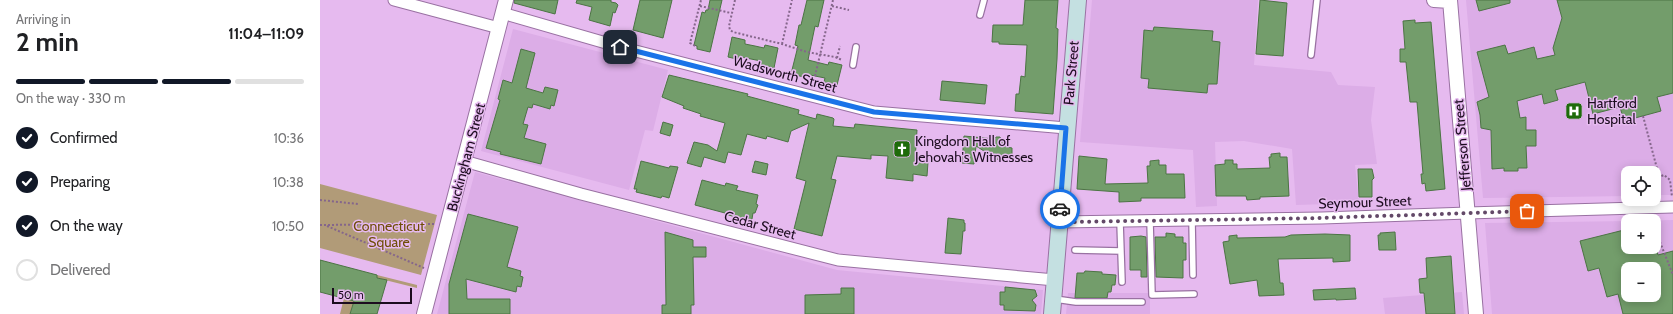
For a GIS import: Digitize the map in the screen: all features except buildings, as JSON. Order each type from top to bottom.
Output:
[{"type":"main road","name":"Park Street","points":[[1053,307],[1066,128],[1078,0]]},
{"type":"street","points":[[394,0],[499,28]]},
{"type":"street","points":[[1434,0],[1450,1]]},
{"type":"street","name":"Jefferson Street","points":[[1450,1],[1476,314]]},
{"type":"street","name":"Buckingham Street","points":[[424,314],[504,7]]},
{"type":"street","name":"Wadsworth Street","points":[[504,7],[620,47],[874,112],[1066,128]]},
{"type":"street","name":"Cedar Street","points":[[464,161],[581,194],[838,260],[1055,280]]},
{"type":"street","name":"Seymour Street","points":[[1059,222],[1322,218],[1468,213],[1673,202]]},
{"type":"lane","points":[[980,15],[984,0]]},
{"type":"lane","points":[[1311,55],[1317,0]]},
{"type":"lane","points":[[853,65],[856,47]]},
{"type":"lane","points":[[1192,220],[1193,276]]},
{"type":"lane","points":[[1150,221],[1152,295],[1194,294]]},
{"type":"lane","points":[[1120,222],[1122,282]]},
{"type":"lane","points":[[1075,250],[1121,251]]},
{"type":"lane","points":[[1053,307],[1076,302],[1142,302]]},
{"type":"path","points":[[695,46],[690,43],[701,0]]},
{"type":"path","points":[[734,0],[729,26],[733,32],[842,60]]},
{"type":"path","points":[[782,44],[792,0]]},
{"type":"path","points":[[816,76],[833,0]]},
{"type":"path","points":[[700,6],[731,13]]},
{"type":"path","points":[[832,6],[849,10]]},
{"type":"path","points":[[837,58],[840,46]]},
{"type":"path","points":[[1643,116],[1656,166]]},
{"type":"path","points":[[1661,176],[1664,175],[1670,180],[1673,202]]},
{"type":"path","points":[[320,200],[358,204]]},
{"type":"path","points":[[320,224],[437,224]]},
{"type":"path","points":[[325,225],[425,269]]},
{"type":"path","points":[[1661,245],[1673,275]]},
{"type":"shaded area","points":[[1092,0],[1258,0],[1254,65],[1331,72],[1338,85],[1375,87],[1371,120],[1377,164],[1355,165],[1359,203],[1296,205],[1292,149],[1244,141],[1215,142],[1217,206],[1196,207],[1193,150],[1080,142]]},
{"type":"shaded area","name":"Hartford Hospital","points":[[1466,0],[1673,0],[1673,195],[1661,195],[1661,166],[1621,166],[1621,196],[1483,198]]},
{"type":"shaded area","points":[[513,29],[668,70],[653,131],[645,130],[629,190],[481,151]]},
{"type":"shaded area","points":[[475,172],[837,270],[1043,290],[1041,314],[437,314]]},
{"type":"shaded area","points":[[1661,220],[1673,220],[1673,314],[1492,314],[1485,223],[1621,221],[1621,254],[1661,254]]},
{"type":"shaded area","points":[[1462,292],[1464,314],[1385,314],[1383,298]]},
{"type":"shaded area","points":[[1068,293],[1150,293],[1150,314],[1066,314]]},
{"type":"green space","name":"Connecticut Square","points":[[320,184],[437,215],[421,275],[320,248]]},
{"type":"green space","points":[[377,275],[417,285],[417,288],[377,278]]},
{"type":"green space","points":[[344,298],[354,301],[350,314],[340,314]]},
{"type":"way so far","points":[[1060,209],[1059,222],[1322,218],[1527,211]]},
{"type":"place","name":"Hartford Hospital","points":[[1574,111]]},
{"type":"place","name":"Kingdom Hall of Jehovah's Witnesses","points":[[902,149]]},
{"type":"route","points":[[620,47],[874,112],[1066,128],[1060,209]]}]
